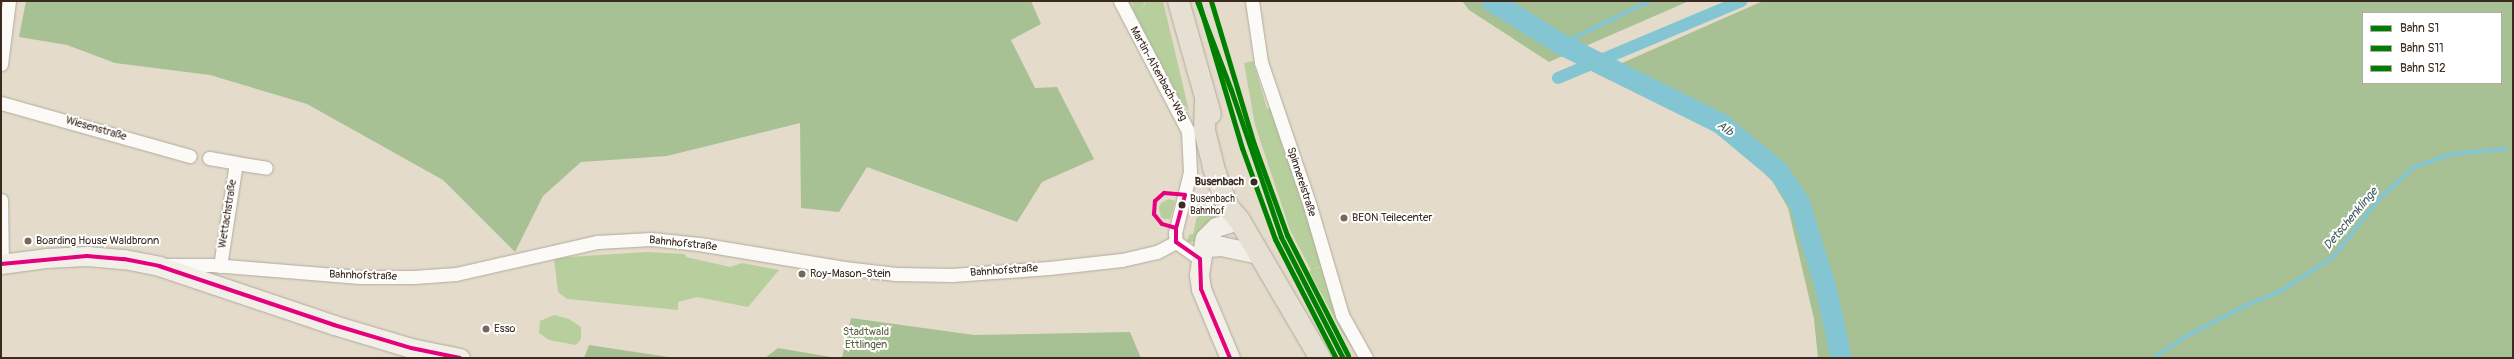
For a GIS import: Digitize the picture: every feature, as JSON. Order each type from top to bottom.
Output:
[{"type":"main road","points":[[1178,1],[1205,101],[1204,130],[1213,167],[1227,206],[1239,220],[1320,358]]},
{"type":"main road","points":[[1230,358],[1201,289],[1204,253],[1234,229],[1239,220]]},
{"type":"main road","points":[[1204,253],[1221,246],[1258,254]]},
{"type":"main road","points":[[2,264],[46,258],[87,256],[124,259],[159,266],[334,325],[411,348],[460,358]]},
{"type":"street","points":[[1,64],[9,1]]},
{"type":"street","name":"Martin-Altenbach-Weg","points":[[1120,1],[1188,131],[1190,172],[1175,233],[1176,242]]},
{"type":"street","name":"Spinnereistraße","points":[[1252,1],[1261,62],[1310,206],[1342,315],[1366,358]]},
{"type":"street","name":"Wiesenstraße","points":[[1,103],[190,156]]},
{"type":"street","points":[[209,158],[266,168]]},
{"type":"street","name":"Wettachstraße","points":[[220,266],[236,163]]},
{"type":"street","points":[[1,200],[2,264]]},
{"type":"street","name":"Bahnhofstraße","points":[[159,266],[173,263],[360,277],[456,274],[576,246],[651,239],[699,244],[844,268],[896,274],[952,275],[1049,268],[1122,260],[1157,252],[1176,242]]},
{"type":"street","points":[[1176,242],[1204,253]]},
{"type":"green space","points":[[26,1],[1031,1],[1041,24],[1011,40],[1035,88],[1057,87],[1094,159],[1042,182],[1017,222],[867,167],[839,212],[801,208],[800,123],[667,156],[581,162],[543,196],[515,252],[443,180],[307,104],[210,75],[115,63],[67,45],[19,37]]},
{"type":"green space","points":[[1124,1],[1131,1],[1134,13],[1132,1],[1145,1],[1142,10],[1146,1],[1163,1],[1189,111],[1172,89]]},
{"type":"green space","points":[[1462,1],[1689,1],[1549,62],[1469,10]]},
{"type":"green space","points":[[1763,1],[2513,1],[2513,358],[1818,358],[1814,319],[1788,208],[1773,182],[1719,129],[1597,74]]},
{"type":"green space","points":[[1253,61],[1267,109],[1273,107],[1322,266],[1314,269],[1323,267],[1359,358],[1343,334],[1309,271],[1311,270],[1290,230],[1255,125],[1244,63]]},
{"type":"green space","points":[[1169,199],[1175,201],[1170,219],[1164,219],[1161,217],[1159,208],[1161,203]]},
{"type":"green space","points":[[1217,201],[1218,212],[1215,220],[1196,242],[1187,242],[1189,235],[1193,234],[1197,216],[1195,214]]},
{"type":"green space","points":[[646,252],[685,254],[686,257],[730,267],[742,263],[779,270],[748,307],[697,297],[678,302],[678,310],[567,299],[558,292],[554,258]]},
{"type":"green space","points":[[554,315],[569,319],[581,327],[581,339],[576,345],[549,340],[539,333],[540,321]]},
{"type":"green space","name":"Stadtwald Ettlingen","points":[[851,318],[974,335],[1130,332],[1141,358],[842,358]]},
{"type":"green space","points":[[589,345],[675,358],[584,358]]},
{"type":"green space","name":"Stadtwald Ettlingen","points":[[778,348],[837,358],[765,358]]},
{"type":"waterway","name":"Alb","points":[[1492,1],[1561,44],[1720,123],[1778,171],[1799,202],[1826,290],[1841,358]]},
{"type":"waterway","points":[[1561,44],[1650,1]]},
{"type":"waterway","points":[[1558,78],[1741,1]]},
{"type":"waterway","name":"Detschenklinge","points":[[2153,358],[2185,337],[2245,306],[2281,291],[2333,257],[2379,199],[2414,167],[2452,154],[2506,149]]},
{"type":"rail line","name":"S1","points":[[1197,1],[1231,90],[1281,237],[1343,358]]},
{"type":"rail line","name":"S12","points":[[1211,1],[1254,144],[1287,235],[1348,355]]},
{"type":"rail line","name":"S11","points":[[1199,3],[1242,148],[1275,239],[1336,358]]},
{"type":"transit line","points":[[1164,193],[1185,195],[1176,228],[1162,224],[1154,214],[1155,201],[1164,193]]},
{"type":"transit line","points":[[1176,228],[1176,242],[1200,259],[1201,289],[1230,358]]},
{"type":"transit line","points":[[1,264],[87,256],[124,259],[159,266],[334,325],[411,348],[460,358]]},
{"type":"place","name":"Busenbach","points":[[1254,182]]},
{"type":"place","name":"Busenbach Bahnhof","points":[[1182,205]]},
{"type":"place","name":"BEON Teilecenter","points":[[1344,218]]},
{"type":"place","name":"Boarding House Waldbronn","points":[[28,241]]},
{"type":"place","name":"Roy-Mason-Stein","points":[[802,274]]},
{"type":"place","name":"Esso","points":[[486,329]]}]
